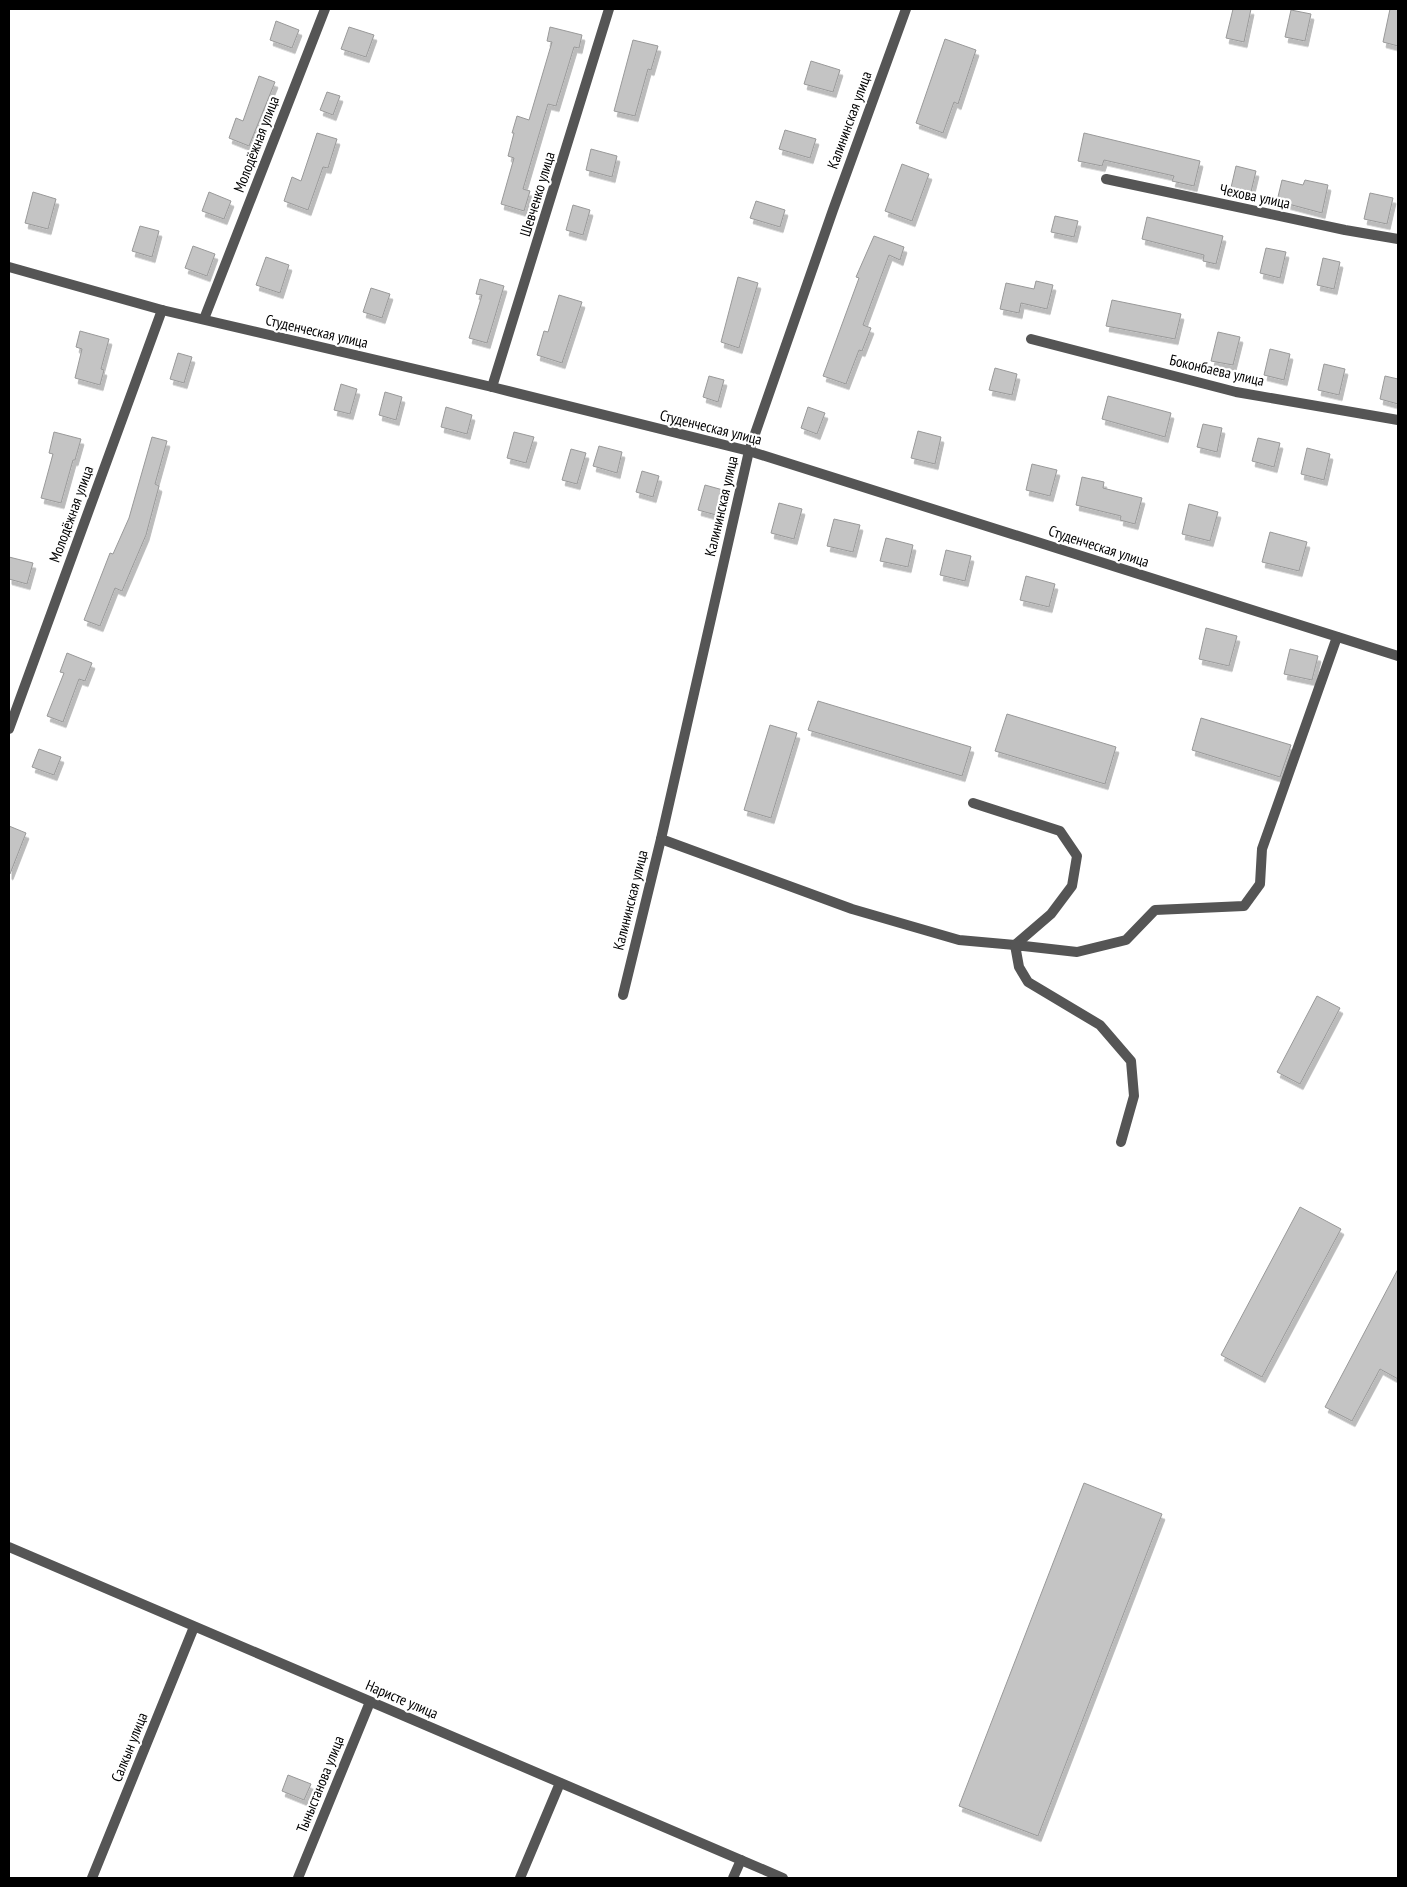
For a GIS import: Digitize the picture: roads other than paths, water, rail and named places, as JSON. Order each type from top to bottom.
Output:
[{"type":"street","name":"Молодёжная улица","points":[[204,319],[325,9]]},
{"type":"street","name":"Шевченко улица","points":[[492,387],[610,9]]},
{"type":"street","name":"Калининская улица","points":[[623,995],[661,838],[749,451],[833,210],[906,9]]},
{"type":"street","name":"Чехова улица","points":[[1106,179],[1345,230],[1398,239]]},
{"type":"street","name":"Студенческая улица","points":[[9,267],[162,310],[492,387],[749,451],[1397,656]]},
{"type":"street","name":"Молодёжная улица","points":[[9,729],[162,310]]},
{"type":"street","name":"Боконбаева улица","points":[[1031,339],[1236,392],[1398,420]]},
{"type":"street","points":[[661,838],[852,909],[959,940],[1077,952],[1126,940],[1154,910],[1244,906],[1260,884],[1262,849],[1337,637]]},
{"type":"street","points":[[972,803],[1060,831],[1077,856],[1072,886],[1051,914],[1015,945]]},
{"type":"street","points":[[1015,945],[1019,967],[1028,982],[1100,1025],[1131,1061],[1134,1096],[1121,1142]]},
{"type":"street","name":"Наристе улица","points":[[9,1548],[783,1878]]},
{"type":"street","name":"Салкын улица","points":[[92,1878],[194,1627]]},
{"type":"street","name":"Тыныстанова улица","points":[[298,1878],[370,1702]]},
{"type":"street","points":[[520,1878],[560,1783]]},
{"type":"street","points":[[733,1878],[740,1860]]}]
